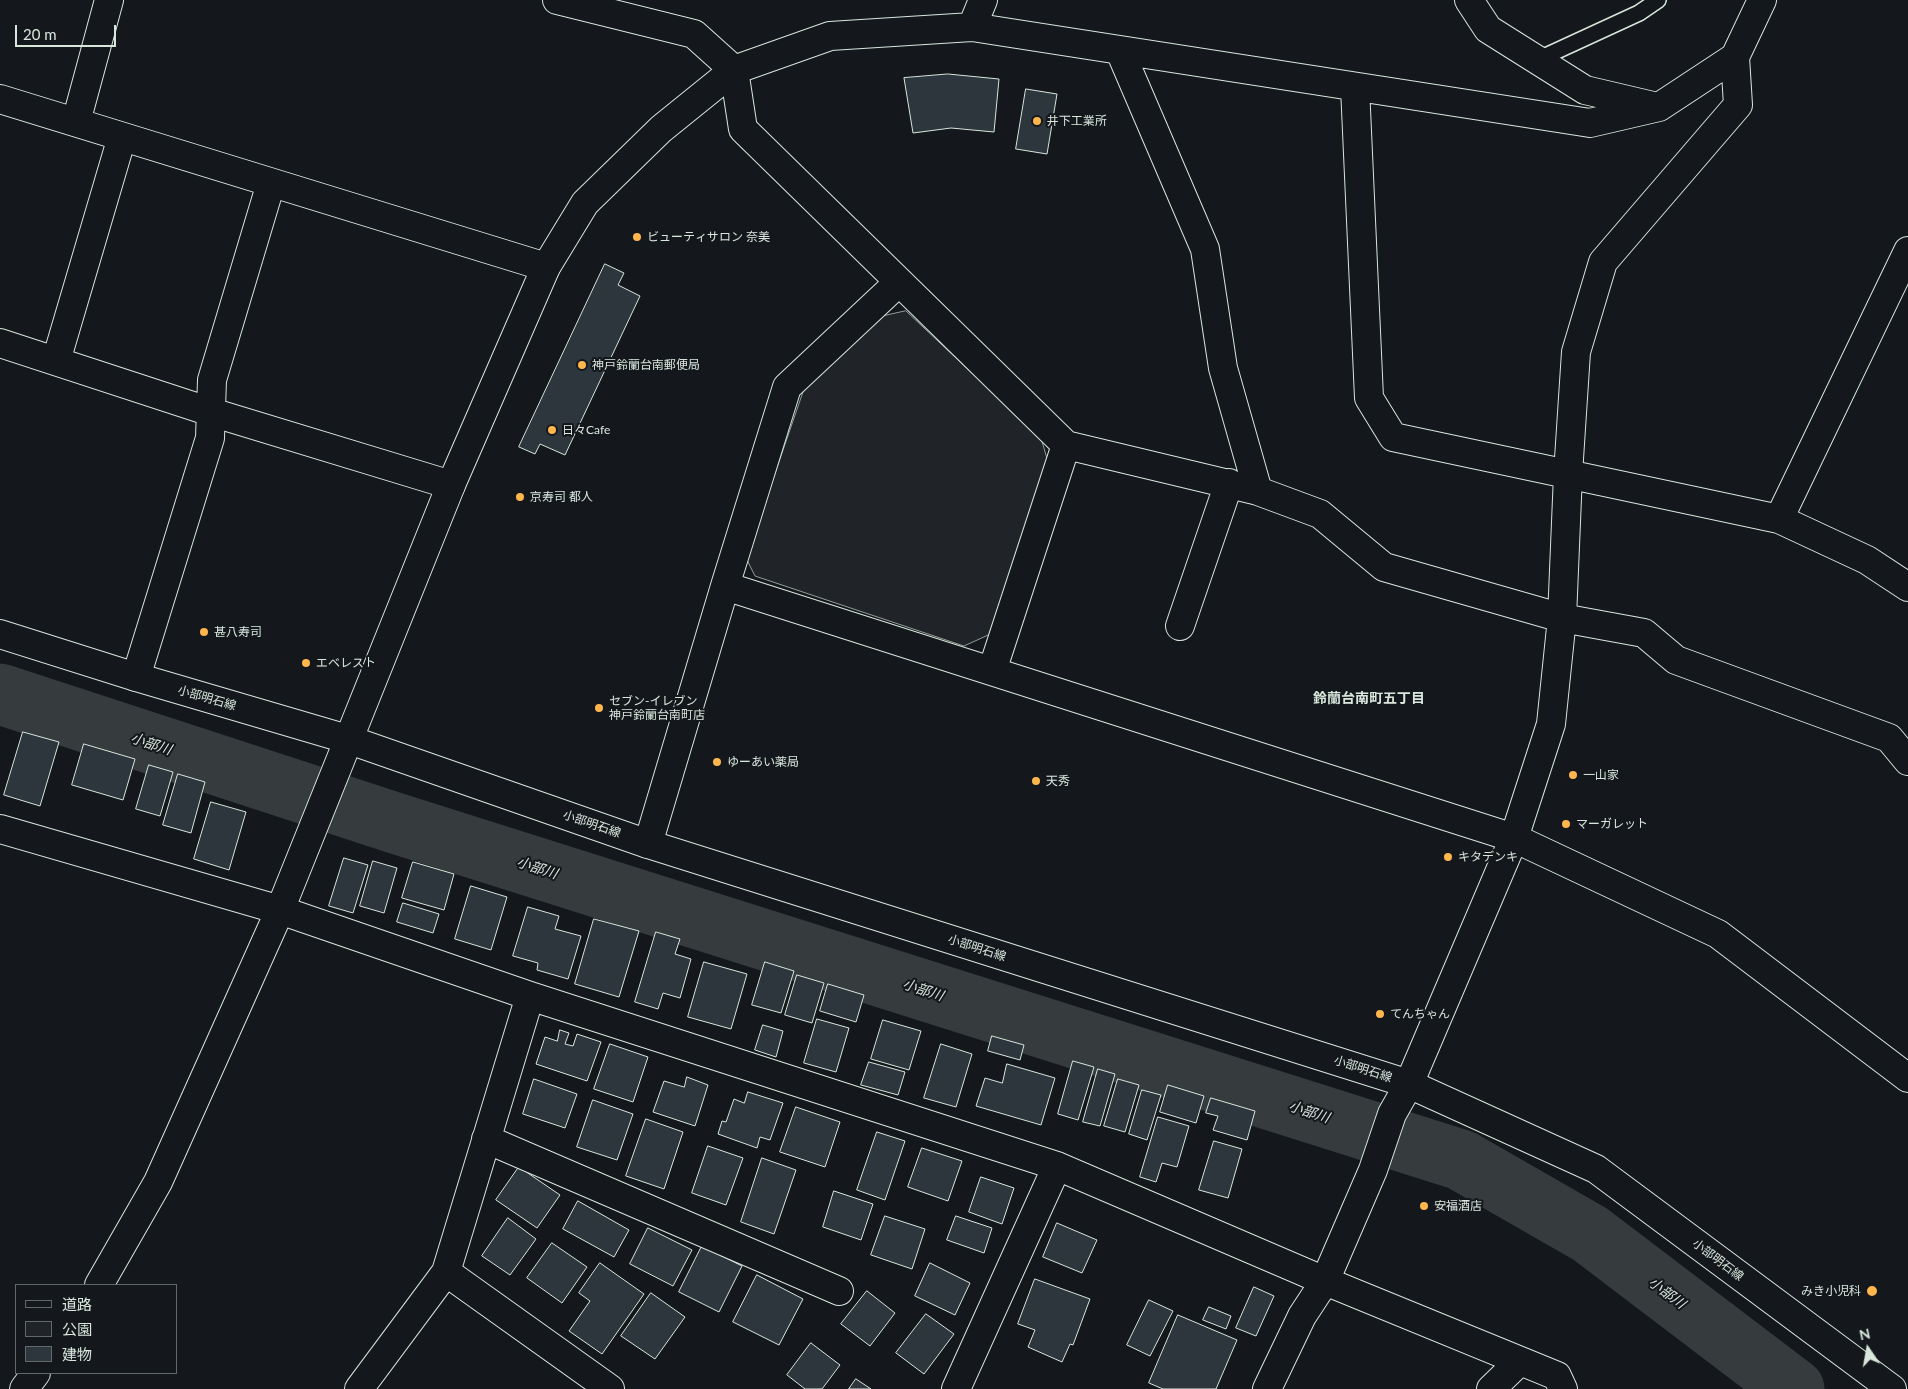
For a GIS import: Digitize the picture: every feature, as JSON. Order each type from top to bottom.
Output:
[{"type":"street","points":[[76,122],[109,0]]},
{"type":"street","points":[[557,0],[694,34],[734,70],[743,129],[1066,445],[1258,490],[1320,514],[1384,567],[1562,618],[1644,633],[1676,660],[1889,738],[1908,761]]},
{"type":"street","points":[[972,27],[983,0]]},
{"type":"street","points":[[1468,0],[1488,29],[1585,90],[1659,107]]},
{"type":"street","points":[[1267,1389],[1302,1316],[1325,1281],[1373,1170],[1392,1114],[1409,1084],[1514,838],[1551,724],[1562,618],[1568,474],[1576,352],[1603,262],[1738,105],[1735,57],[1762,0]]},
{"type":"street","points":[[100,1284],[158,1182],[280,910],[451,485],[546,267],[586,203],[661,129],[734,70],[830,36],[972,27],[1590,122],[1659,107],[1735,57]]},
{"type":"street","points":[[1120,51],[1205,249],[1222,368],[1258,490]]},
{"type":"street","points":[[1356,87],[1369,398],[1393,437],[1779,519],[1867,560],[1908,587]]},
{"type":"street","points":[[0,99],[546,267]]},
{"type":"street","points":[[56,361],[122,137]]},
{"type":"street","points":[[136,677],[210,438],[212,380],[271,182]]},
{"type":"street","points":[[1779,519],[1908,250]]},
{"type":"street","points":[[648,844],[787,387],[899,282]]},
{"type":"street","points":[[0,343],[211,412],[451,485]]},
{"type":"street","points":[[992,671],[1066,445]]},
{"type":"street","points":[[1180,626],[1229,484]]},
{"type":"street","points":[[725,586],[1514,838],[1718,934],[1908,1078]]},
{"type":"street","name":"小部明石線","points":[[0,634],[136,677],[348,739],[648,844],[1409,1084],[1596,1170],[1892,1389]]},
{"type":"street","points":[[0,830],[280,910],[530,996],[1057,1166],[1325,1281],[1557,1376],[1563,1389]]},
{"type":"street","points":[[359,1389],[446,1272],[530,996]]},
{"type":"street","points":[[486,1139],[839,1291]]},
{"type":"street","points":[[956,1389],[1057,1166]]},
{"type":"street","points":[[446,1272],[610,1389]]},
{"type":"street","points":[[1491,1389],[1520,1361]]},
{"type":"street","points":[[24,1389],[35,1374]]},
{"type":"lane","points":[[1536,60],[1639,13],[1658,0]]},
{"type":"green space","points":[[906,311],[1041,438],[1048,462],[997,631],[964,646],[755,576],[746,558],[805,386],[883,316]]},
{"type":"building","points":[[948,74],[999,79],[994,132],[951,128],[913,133],[904,78]]},
{"type":"building","name":"井下工業所","points":[[1026,89],[1057,94],[1047,154],[1016,149]]},
{"type":"building","points":[[605,264],[624,273],[618,285],[640,296],[565,455],[540,444],[535,454],[519,447]]},
{"type":"building","points":[[23,732],[59,742],[40,806],[4,795]]},
{"type":"building","points":[[84,744],[135,759],[123,800],[72,785]]},
{"type":"building","points":[[149,765],[173,772],[160,816],[136,809]]},
{"type":"building","points":[[178,774],[205,782],[191,833],[163,825]]},
{"type":"building","points":[[211,802],[246,812],[229,870],[194,859]]},
{"type":"building","points":[[344,858],[368,865],[353,913],[329,906]]},
{"type":"building","points":[[373,861],[397,868],[384,913],[360,906]]},
{"type":"building","points":[[413,862],[454,874],[444,910],[402,898]]},
{"type":"building","points":[[471,886],[507,897],[491,950],[455,939]]},
{"type":"building","points":[[403,903],[439,914],[433,933],[397,922]]},
{"type":"building","points":[[528,907],[559,916],[555,929],[581,936],[568,979],[537,970],[538,963],[513,956]]},
{"type":"building","points":[[594,919],[639,931],[619,997],[575,984]]},
{"type":"building","points":[[656,932],[680,939],[675,954],[691,959],[680,998],[663,993],[658,1009],[635,1002]]},
{"type":"building","points":[[704,962],[747,974],[731,1029],[688,1017]]},
{"type":"building","points":[[765,962],[794,971],[781,1013],[752,1005]]},
{"type":"building","points":[[797,975],[824,983],[812,1023],[785,1015]]},
{"type":"building","points":[[828,984],[864,995],[856,1022],[820,1011]]},
{"type":"building","points":[[817,1019],[849,1028],[836,1072],[804,1063]]},
{"type":"building","points":[[883,1020],[921,1031],[909,1070],[871,1059]]},
{"type":"building","points":[[763,1025],[783,1031],[776,1057],[755,1050]]},
{"type":"building","points":[[560,1030],[569,1033],[565,1044],[573,1046],[577,1034],[601,1042],[587,1081],[536,1064],[545,1037],[557,1041]]},
{"type":"building","points":[[992,1036],[1024,1045],[1020,1060],[988,1051]]},
{"type":"building","points":[[610,1044],[648,1057],[633,1102],[594,1089]]},
{"type":"building","points":[[941,1044],[972,1054],[956,1107],[924,1098]]},
{"type":"building","points":[[1073,1061],[1094,1067],[1078,1120],[1058,1114]]},
{"type":"building","points":[[869,1062],[905,1072],[898,1095],[861,1085]]},
{"type":"building","points":[[1007,1064],[1055,1078],[1041,1125],[976,1106],[985,1078],[1002,1083]]},
{"type":"building","points":[[1098,1069],[1115,1074],[1100,1126],[1083,1122]]},
{"type":"building","points":[[687,1077],[708,1085],[695,1126],[653,1112],[664,1081],[684,1087]]},
{"type":"building","points":[[534,1079],[577,1094],[565,1128],[523,1114]]},
{"type":"building","points":[[1118,1079],[1139,1085],[1125,1132],[1104,1126]]},
{"type":"building","points":[[1168,1085],[1204,1096],[1196,1123],[1160,1112]]},
{"type":"building","points":[[1142,1090],[1161,1095],[1147,1140],[1129,1134]]},
{"type":"building","points":[[748,1092],[783,1103],[770,1140],[760,1137],[757,1148],[718,1134],[722,1121],[726,1122],[734,1099],[744,1103]]},
{"type":"building","points":[[1211,1098],[1255,1111],[1247,1140],[1213,1130],[1218,1116],[1206,1113]]},
{"type":"building","points":[[593,1100],[633,1114],[617,1160],[577,1147]]},
{"type":"building","points":[[796,1107],[840,1122],[825,1167],[780,1152]]},
{"type":"building","points":[[1158,1117],[1189,1126],[1177,1167],[1162,1163],[1156,1182],[1140,1177]]},
{"type":"building","points":[[646,1119],[683,1132],[664,1189],[626,1176]]},
{"type":"building","points":[[877,1132],[905,1141],[885,1200],[857,1190]]},
{"type":"building","points":[[1214,1141],[1242,1149],[1228,1198],[1199,1190]]},
{"type":"building","points":[[708,1146],[743,1158],[726,1205],[692,1193]]},
{"type":"building","points":[[922,1148],[962,1161],[948,1201],[908,1187]]},
{"type":"building","points":[[762,1158],[796,1170],[774,1234],[741,1222]]},
{"type":"building","points":[[519,1167],[560,1195],[537,1228],[496,1200]]},
{"type":"building","points":[[981,1177],[1014,1188],[1002,1224],[969,1212]]},
{"type":"building","points":[[834,1191],[873,1204],[861,1240],[823,1227]]},
{"type":"building","points":[[578,1201],[629,1230],[614,1257],[563,1229]]},
{"type":"building","points":[[885,1216],[925,1229],[912,1269],[871,1255]]},
{"type":"building","points":[[956,1216],[992,1228],[984,1253],[947,1240]]},
{"type":"building","points":[[508,1218],[536,1239],[510,1275],[482,1256]]},
{"type":"building","points":[[1057,1223],[1097,1240],[1082,1273],[1043,1257]]},
{"type":"building","points":[[648,1228],[692,1250],[673,1286],[630,1264]]},
{"type":"building","points":[[552,1243],[587,1267],[562,1303],[527,1278]]},
{"type":"building","points":[[702,1246],[742,1266],[719,1312],[679,1292]]},
{"type":"building","points":[[600,1263],[644,1294],[602,1354],[569,1331],[590,1301],[579,1293]]},
{"type":"building","points":[[930,1263],[970,1283],[955,1315],[915,1296]]},
{"type":"building","points":[[757,1275],[803,1299],[779,1345],[733,1322]]},
{"type":"building","points":[[1035,1279],[1090,1299],[1073,1345],[1070,1344],[1062,1362],[1028,1347],[1035,1330],[1018,1324]]},
{"type":"building","points":[[1254,1287],[1274,1296],[1256,1336],[1236,1328]]},
{"type":"building","points":[[867,1291],[895,1313],[870,1346],[841,1324]]},
{"type":"building","points":[[651,1293],[685,1317],[655,1359],[621,1336]]},
{"type":"building","points":[[1149,1300],[1173,1311],[1150,1356],[1127,1345]]},
{"type":"building","points":[[1209,1307],[1231,1316],[1226,1329],[1203,1320]]},
{"type":"building","points":[[926,1314],[954,1334],[924,1374],[896,1353]]},
{"type":"building","points":[[1178,1315],[1237,1340],[1216,1389],[1163,1389],[1149,1383]]},
{"type":"building","points":[[811,1343],[840,1365],[822,1389],[805,1389],[787,1375]]},
{"type":"building","points":[[856,1379],[871,1389],[849,1389]]},
{"type":"waterway","name":"小部川","points":[[0,694],[395,823],[1461,1160],[1590,1234],[1794,1389]]},
{"type":"place","name":"井下工業所","points":[[1037,121]]},
{"type":"place","name":"ビューティサロン 奈美","points":[[637,237]]},
{"type":"place","name":"神戸鈴蘭台南郵便局","points":[[582,365]]},
{"type":"place","name":"日々Cafe","points":[[552,430]]},
{"type":"place","name":"京寿司 都人","points":[[520,497]]},
{"type":"place","name":"甚八寿司","points":[[204,632]]},
{"type":"place","name":"エベレスト","points":[[306,663]]},
{"type":"place","name":"セブン-イレブン 神戸鈴蘭台南町店","points":[[599,708]]},
{"type":"place","name":"ゆーあい薬局","points":[[717,762]]},
{"type":"place","name":"一山家","points":[[1573,775]]},
{"type":"place","name":"天秀","points":[[1036,781]]},
{"type":"place","name":"マーガレット","points":[[1566,824]]},
{"type":"place","name":"キタデンキ","points":[[1448,857]]},
{"type":"place","name":"てんちゃん","points":[[1380,1014]]},
{"type":"place","name":"安福酒店","points":[[1424,1206]]},
{"type":"place","name":"みき小児科","points":[[1872,1291]]},
{"type":"district","name":"鈴蘭台南町五丁目","points":[[1369,698]]}]
